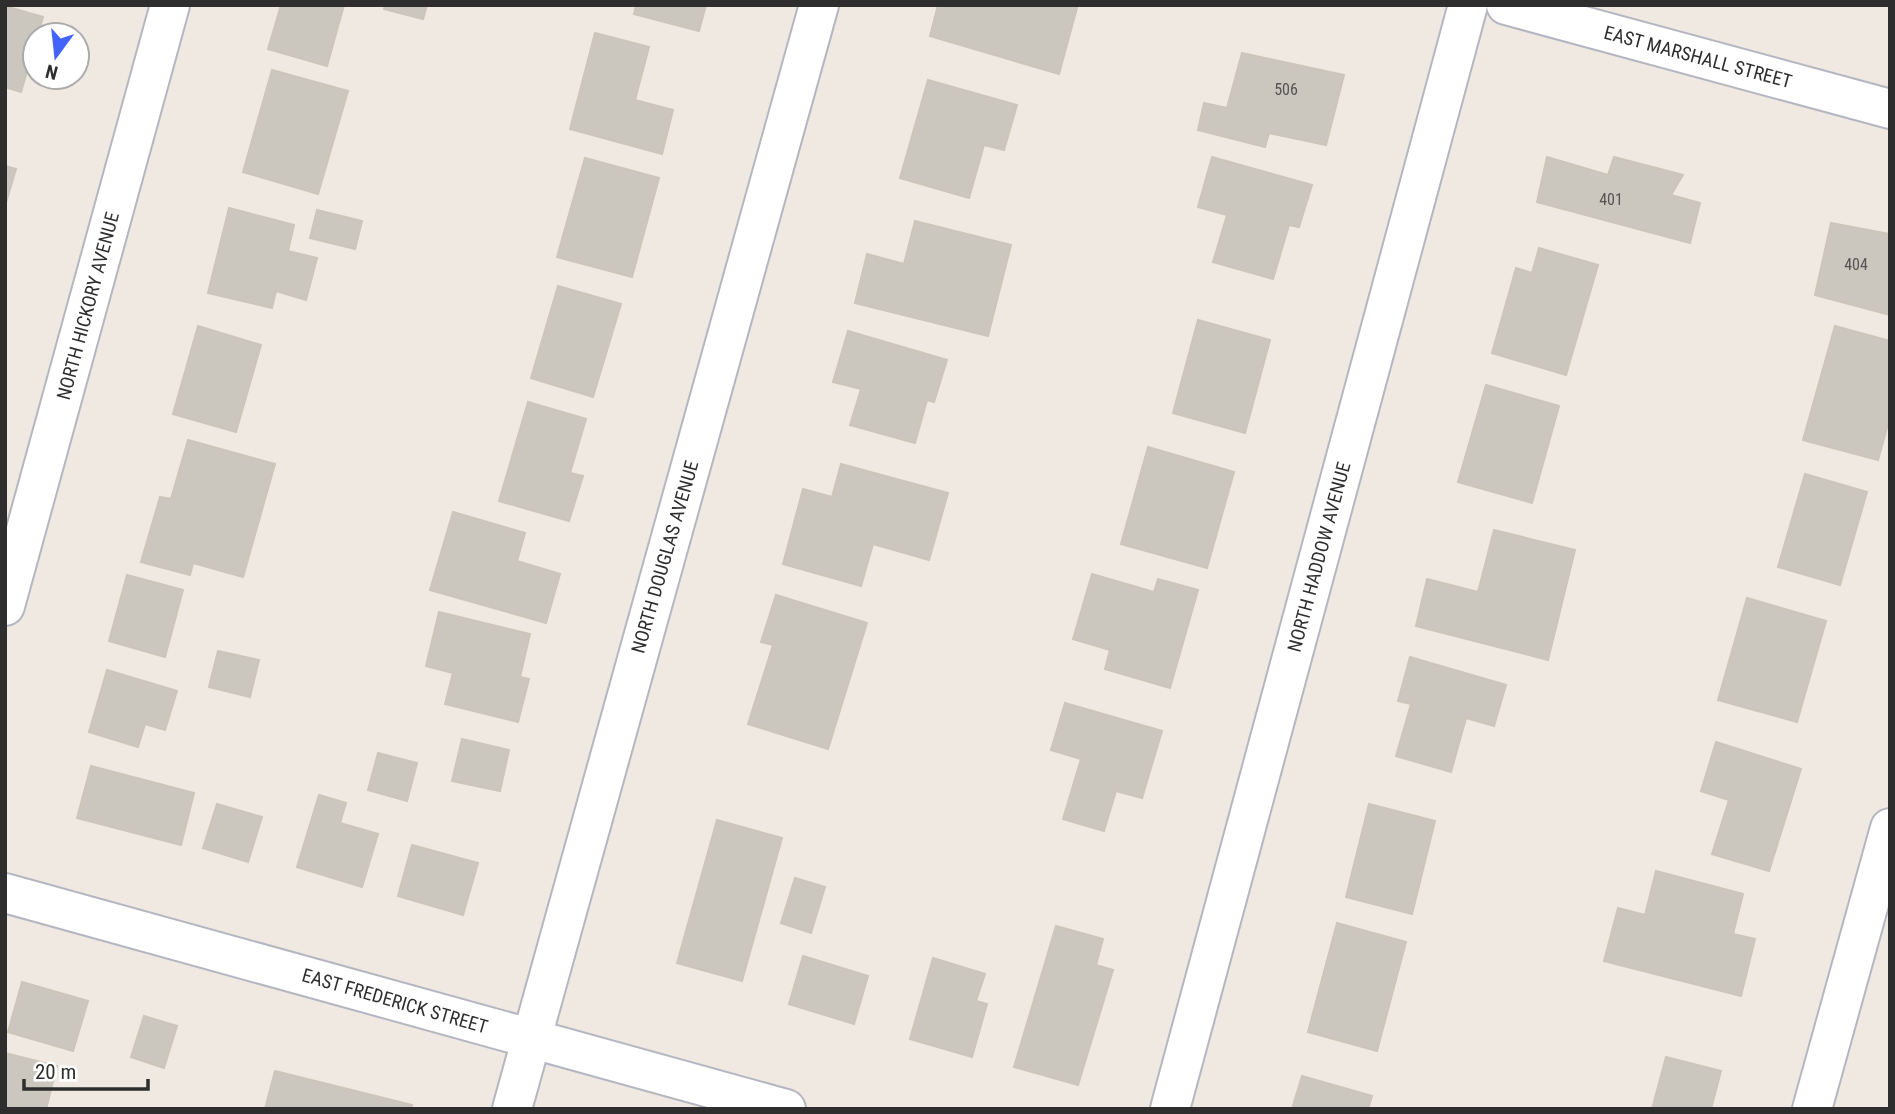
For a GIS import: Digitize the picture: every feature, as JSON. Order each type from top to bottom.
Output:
[{"type":"street","name":"NORTH HICKORY AVENUE","points":[[5,606],[170,5]]},
{"type":"street","name":"NORTH DOUGLAS AVENUE","points":[[512,1109],[819,5]]},
{"type":"street","name":"NORTH HADDOW AVENUE","points":[[1170,1109],[1468,5]]},
{"type":"street","name":"EAST MARSHALL STREET","points":[[1506,5],[1890,109]]},
{"type":"street","points":[[1812,1109],[1890,828]]},
{"type":"street","name":"EAST FREDERICK STREET","points":[[5,893],[786,1109]]},
{"type":"building","points":[[281,5],[344,5],[327,66],[268,49]]},
{"type":"building","points":[[385,5],[427,5],[423,19],[384,9]]},
{"type":"building","points":[[636,5],[706,5],[699,31],[634,14]]},
{"type":"building","points":[[938,5],[1066,5],[1077,8],[1059,74],[930,36]]},
{"type":"building","points":[[5,6],[43,17],[42,21],[21,21],[21,91],[21,92],[5,87]]},
{"type":"building","points":[[595,33],[649,47],[635,100],[673,110],[662,154],[570,129]]},
{"type":"building","points":[[1242,53],[1344,75],[1326,145],[1269,133],[1265,147],[1198,130],[1204,103],[1227,108]]},
{"type":"building","points":[[272,70],[348,91],[318,194],[243,172]]},
{"type":"building","points":[[928,80],[1017,105],[1004,150],[984,145],[969,198],[900,178]]},
{"type":"building","points":[[1212,157],[1312,185],[1299,227],[1289,225],[1273,279],[1213,262],[1227,215],[1198,207]]},
{"type":"building","points":[[1547,157],[1608,175],[1614,157],[1683,175],[1671,195],[1700,203],[1690,243],[1537,202]]},
{"type":"building","points":[[585,158],[659,178],[632,277],[557,257]]},
{"type":"building","points":[[5,166],[16,169],[5,206]]},
{"type":"building","points":[[229,208],[294,225],[288,251],[317,258],[306,300],[276,291],[272,308],[208,293]]},
{"type":"building","points":[[317,210],[362,221],[355,249],[310,238]]},
{"type":"building","points":[[915,221],[1011,245],[988,336],[855,303],[867,254],[904,264]]},
{"type":"building","points":[[1831,223],[1890,234],[1890,315],[1815,295]]},
{"type":"building","points":[[1539,248],[1598,265],[1566,375],[1492,353],[1516,268],[1532,273]]},
{"type":"building","points":[[558,286],[621,304],[593,397],[531,378]]},
{"type":"building","points":[[1198,320],[1270,340],[1245,433],[1173,413]]},
{"type":"building","points":[[198,326],[261,345],[236,432],[173,414]]},
{"type":"building","points":[[1835,326],[1890,341],[1890,417],[1878,460],[1803,440]]},
{"type":"building","points":[[848,331],[947,360],[934,402],[927,400],[915,443],[850,425],[861,389],[833,382]]},
{"type":"building","points":[[1486,385],[1559,406],[1532,503],[1458,482]]},
{"type":"building","points":[[528,402],[586,419],[570,473],[583,476],[569,521],[499,501]]},
{"type":"building","points":[[188,440],[275,464],[243,577],[193,563],[190,575],[141,562],[160,497],[171,499]]},
{"type":"building","points":[[1148,447],[1234,472],[1207,568],[1121,544]]},
{"type":"building","points":[[841,464],[948,493],[929,560],[873,544],[861,586],[783,564],[803,489],[832,497]]},
{"type":"building","points":[[1805,474],[1867,492],[1840,585],[1778,567]]},
{"type":"building","points":[[453,512],[525,533],[517,561],[560,574],[546,623],[430,590]]},
{"type":"building","points":[[1494,530],[1575,550],[1548,660],[1416,626],[1427,579],[1478,592]]},
{"type":"building","points":[[1092,574],[1154,592],[1158,579],[1198,590],[1170,688],[1105,669],[1110,650],[1073,639]]},
{"type":"building","points":[[127,575],[183,590],[165,657],[109,641]]},
{"type":"building","points":[[776,595],[867,623],[828,749],[748,724],[773,645],[761,642]]},
{"type":"building","points":[[1747,598],[1826,621],[1797,722],[1718,700]]},
{"type":"building","points":[[439,612],[530,634],[520,677],[529,679],[518,722],[445,704],[453,673],[426,666]]},
{"type":"building","points":[[218,651],[259,660],[250,697],[209,687]]},
{"type":"building","points":[[1410,657],[1506,685],[1494,726],[1466,718],[1451,772],[1396,756],[1411,704],[1398,701]]},
{"type":"building","points":[[107,670],[177,691],[165,730],[145,724],[138,747],[89,732]]},
{"type":"building","points":[[1065,703],[1162,731],[1142,798],[1116,791],[1104,831],[1063,819],[1081,759],[1051,750]]},
{"type":"building","points":[[462,739],[509,750],[500,791],[452,781]]},
{"type":"building","points":[[1716,742],[1801,769],[1769,871],[1712,854],[1729,800],[1701,791]]},
{"type":"building","points":[[378,753],[417,763],[407,801],[368,790]]},
{"type":"building","points":[[91,766],[194,793],[181,845],[77,818]]},
{"type":"building","points":[[319,795],[346,803],[340,823],[378,834],[362,887],[297,867]]},
{"type":"building","points":[[217,804],[262,817],[248,862],[203,848]]},
{"type":"building","points":[[1369,804],[1435,821],[1412,914],[1346,897]]},
{"type":"building","points":[[717,820],[782,838],[742,981],[677,963]]},
{"type":"building","points":[[412,845],[478,863],[463,915],[398,896]]},
{"type":"building","points":[[1656,871],[1743,894],[1733,934],[1755,939],[1741,996],[1604,961],[1618,908],[1645,915]]},
{"type":"building","points":[[795,878],[825,887],[811,933],[781,923]]},
{"type":"building","points":[[1337,923],[1406,942],[1377,1051],[1308,1032]]},
{"type":"building","points":[[1056,926],[1103,939],[1096,965],[1113,970],[1078,1085],[1014,1067]]},
{"type":"building","points":[[803,956],[868,976],[854,1024],[789,1004]]},
{"type":"building","points":[[933,958],[985,974],[976,1001],[987,1004],[972,1057],[910,1039]]},
{"type":"building","points":[[22,982],[88,1001],[73,1051],[8,1032]]},
{"type":"building","points":[[144,1016],[177,1026],[164,1068],[131,1057]]},
{"type":"building","points":[[5,1053],[57,1066],[46,1109],[5,1109]]},
{"type":"building","points":[[1666,1057],[1721,1071],[1711,1109],[1652,1109]]},
{"type":"building","points":[[275,1071],[412,1105],[411,1109],[265,1109]]},
{"type":"building","points":[[1302,1076],[1372,1096],[1368,1109],[1292,1109]]}]
